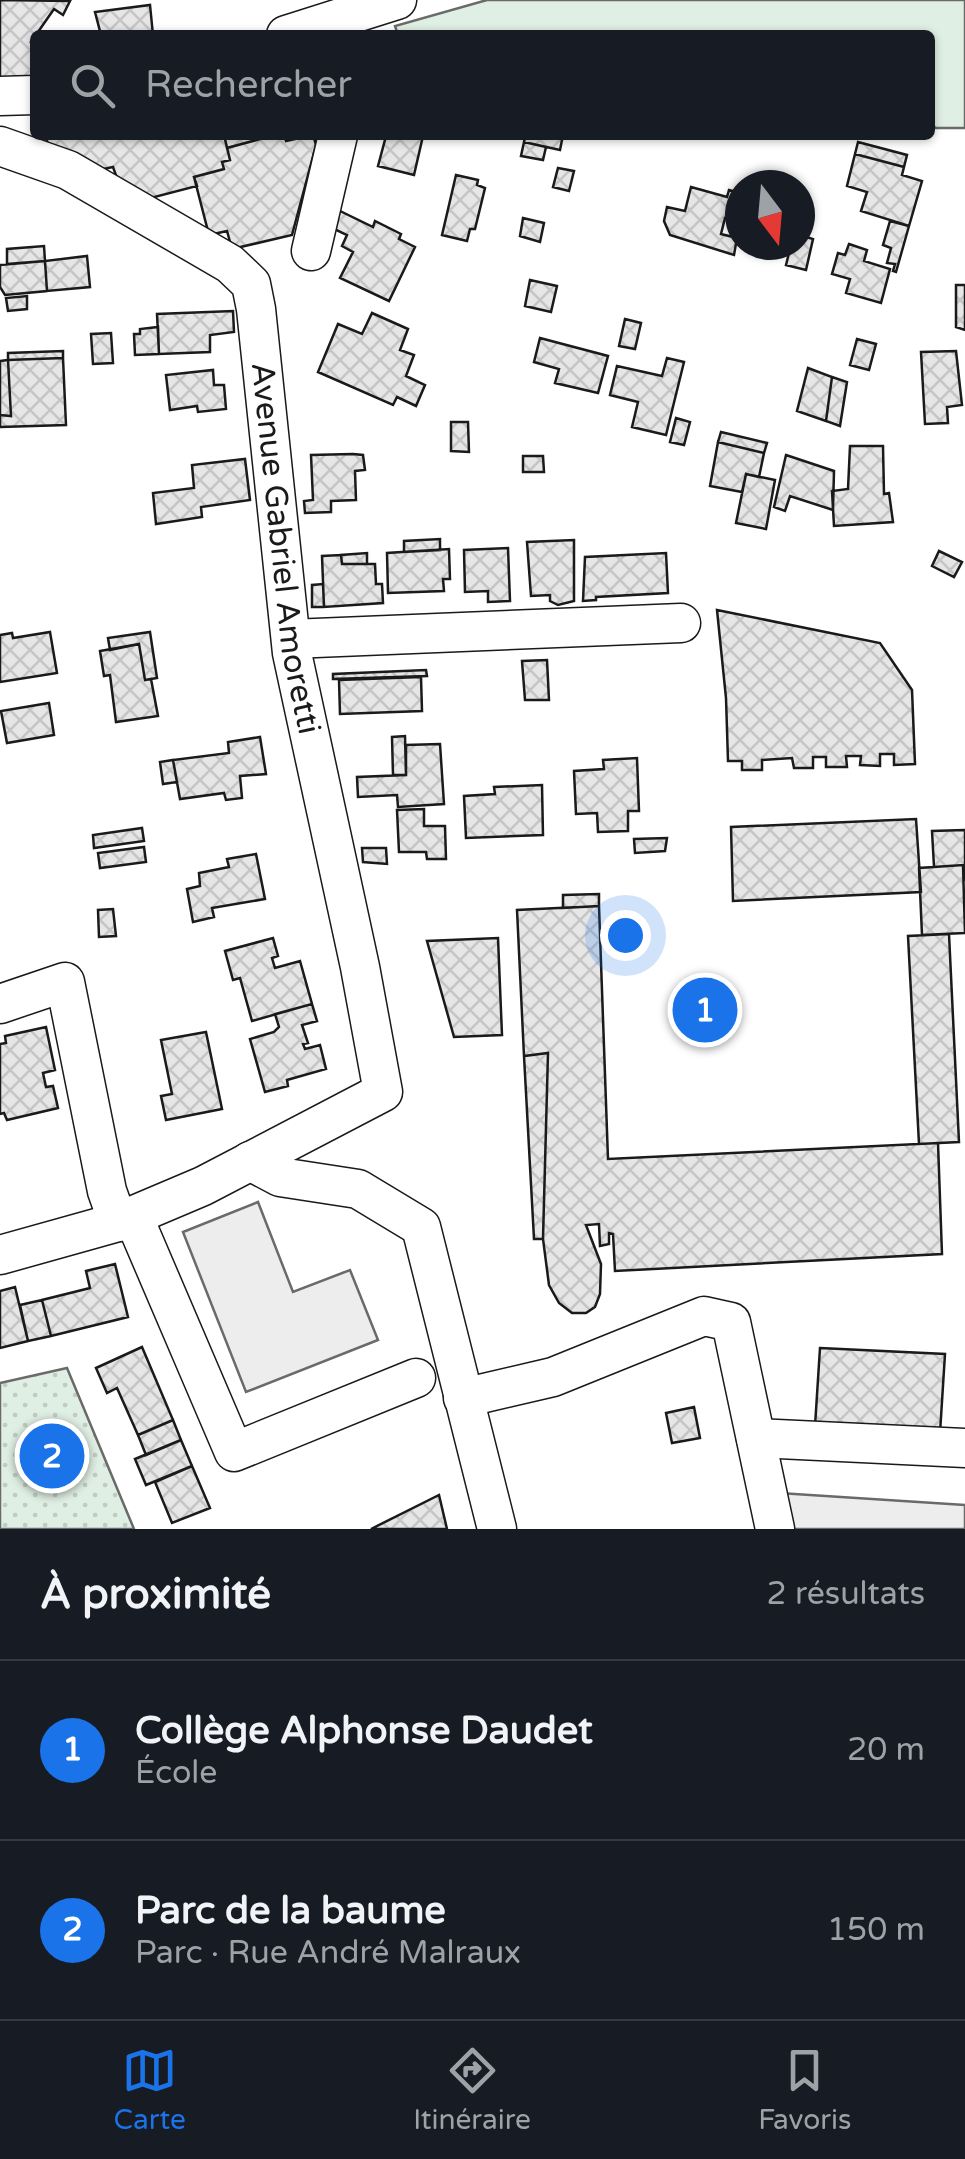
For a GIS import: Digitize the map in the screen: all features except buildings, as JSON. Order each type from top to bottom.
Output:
[{"type":"street","points":[[349,30],[397,0]]},
{"type":"street","points":[[0,96],[30,96]]},
{"type":"street","points":[[311,251],[337,140]]},
{"type":"street","name":"Avenue Gabriel Amoretti","points":[[0,146],[68,170],[230,264],[250,284],[256,308],[291,638],[383,1092],[250,1161]]},
{"type":"street","points":[[291,638],[682,624]]},
{"type":"street","points":[[0,1004],[66,982],[107,1190],[125,1219],[234,1452],[416,1378]]},
{"type":"street","points":[[0,1255],[125,1219],[250,1161],[280,1177],[358,1189],[421,1227],[497,1529]]},
{"type":"street","points":[[463,1398],[553,1377],[704,1316],[731,1322],[775,1529]]},
{"type":"street","points":[[756,1438],[965,1448]]},
{"type":"green space","points":[[487,0],[965,0],[965,128],[935,127],[935,30],[396,30],[395,26]]},
{"type":"green space","points":[[67,1368],[134,1529],[0,1529],[0,1383]]},
{"type":"shaded area","points":[[258,1202],[293,1292],[350,1270],[378,1340],[246,1392],[183,1232]]},
{"type":"shaded area","points":[[779,1493],[965,1505],[965,1529],[786,1529]]},
{"type":"place","name":"Collège Alphonse Daudet","points":[[705,1010]]},
{"type":"place","name":"Parc de la baume","points":[[52,1456]]}]
